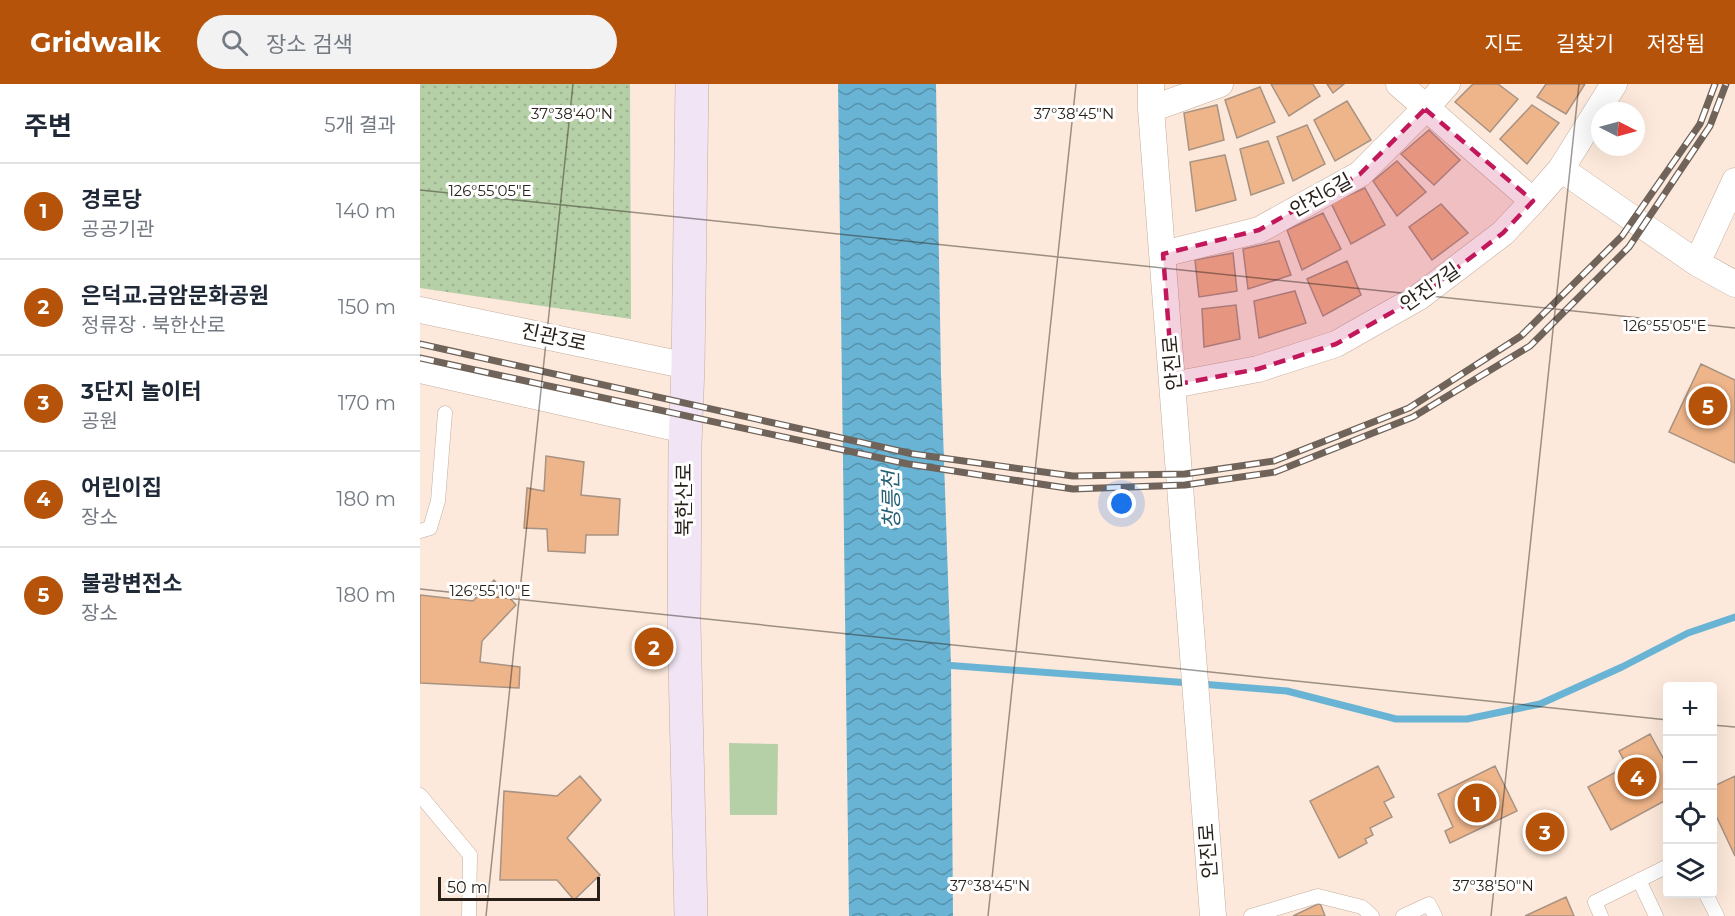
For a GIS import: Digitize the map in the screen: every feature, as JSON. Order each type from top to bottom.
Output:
[{"type":"main road","name":"북한산로","points":[[691,916],[684,623],[685,430],[692,84]]},
{"type":"street","points":[[1151,97],[1220,84]]},
{"type":"street","points":[[1399,84],[1533,201]]},
{"type":"street","name":"안진6길","points":[[1163,254],[1259,230],[1360,174],[1447,84]]},
{"type":"street","name":"안진7길","points":[[1173,385],[1258,369],[1336,344],[1419,297],[1503,233],[1533,201],[1561,169],[1614,84]]},
{"type":"street","name":"안진로","points":[[1151,97],[1213,916]]},
{"type":"street","points":[[1561,169],[1696,263],[1735,284]]},
{"type":"street","points":[[1696,263],[1735,181]]},
{"type":"street","name":"진관3로","points":[[420,310],[688,366]]},
{"type":"street","points":[[420,370],[685,430]]},
{"type":"lane","points":[[420,531],[430,528],[438,501],[445,413]]},
{"type":"lane","points":[[420,795],[470,855],[469,916]]},
{"type":"lane","points":[[1601,916],[1595,902],[1663,868]]},
{"type":"lane","points":[[1639,880],[1656,916]]},
{"type":"lane","points":[[1251,916],[1318,896],[1362,907],[1372,916]]},
{"type":"lane","points":[[1708,898],[1717,916]]},
{"type":"lane","points":[[1403,916],[1429,903],[1435,916]]},
{"type":"highlighted area","points":[[1425,109],[1533,201],[1503,233],[1419,297],[1336,344],[1258,369],[1173,385],[1163,254],[1259,230],[1360,174]]},
{"type":"green space","points":[[420,84],[630,84],[631,319],[420,288]]},
{"type":"green space","points":[[729,743],[778,744],[777,815],[730,815]]},
{"type":"water","name":"창릉천","points":[[838,84],[936,84],[941,374],[951,665],[953,916],[849,916]]},
{"type":"building","points":[[1271,84],[1313,84],[1320,96],[1289,116]]},
{"type":"building","points":[[1327,84],[1344,84],[1333,93]]},
{"type":"building","points":[[1473,84],[1498,84],[1518,99],[1490,132],[1455,102]]},
{"type":"building","points":[[1546,84],[1585,84],[1566,114],[1537,97]]},
{"type":"building","points":[[1260,87],[1275,122],[1237,138],[1225,100]]},
{"type":"building","points":[[1347,101],[1371,140],[1335,161],[1314,120]]},
{"type":"building","points":[[1217,105],[1224,140],[1189,150],[1184,113]]},
{"type":"building","points":[[1532,105],[1559,123],[1527,164],[1500,139]]},
{"type":"building","points":[[1307,125],[1325,164],[1293,181],[1277,137]]},
{"type":"building","points":[[1429,130],[1460,160],[1434,185],[1401,154]]},
{"type":"building","points":[[1268,141],[1284,183],[1251,195],[1240,149]]},
{"type":"building","points":[[1225,155],[1236,200],[1196,211],[1190,162]]},
{"type":"building","points":[[1397,161],[1426,192],[1397,216],[1373,181]]},
{"type":"building","points":[[1365,188],[1385,225],[1351,244],[1331,203]]},
{"type":"building","points":[[1441,204],[1468,233],[1432,260],[1409,227]]},
{"type":"building","points":[[1323,213],[1341,249],[1302,270],[1287,230]]},
{"type":"building","points":[[1279,241],[1291,275],[1248,289],[1243,249]]},
{"type":"building","points":[[1233,253],[1237,291],[1199,297],[1195,260]]},
{"type":"building","points":[[1347,261],[1361,295],[1323,316],[1307,279]]},
{"type":"building","points":[[1295,291],[1306,323],[1259,338],[1254,301]]},
{"type":"building","points":[[1236,305],[1240,339],[1204,347],[1202,309]]},
{"type":"building","points":[[1701,364],[1735,380],[1735,463],[1669,432]]},
{"type":"building","points":[[546,456],[584,462],[581,495],[620,499],[618,535],[586,535],[585,553],[548,551],[547,529],[524,528],[527,488],[544,491]]},
{"type":"building","points":[[494,580],[516,605],[482,641],[480,662],[520,667],[519,688],[420,683],[420,595],[473,601]]},
{"type":"building","points":[[1650,734],[1663,758],[1663,802],[1611,830],[1588,787],[1627,766],[1619,751]]},
{"type":"building","points":[[1378,766],[1394,797],[1384,802],[1392,817],[1370,828],[1373,835],[1365,839],[1367,843],[1339,858],[1310,801]]},
{"type":"building","points":[[1495,766],[1517,811],[1450,843],[1445,831],[1453,827],[1438,794]]},
{"type":"building","points":[[580,776],[601,800],[567,838],[600,875],[574,900],[557,880],[500,880],[504,791],[557,796]]},
{"type":"building","points":[[1735,776],[1735,856],[1717,818],[1717,785]]},
{"type":"building","points":[[1566,897],[1574,916],[1525,916]]},
{"type":"building","points":[[1320,903],[1325,916],[1293,916]]},
{"type":"waterway","points":[[1201,684],[1287,691],[1396,719],[1467,719],[1540,704],[1622,667],[1688,633],[1735,617]]},
{"type":"waterway","points":[[944,665],[1190,683]]},
{"type":"railway","points":[[420,344],[913,454],[1073,476],[1185,474],[1274,461],[1409,408],[1521,336],[1622,236],[1700,124],[1715,84]]},
{"type":"railway","points":[[420,358],[908,464],[1073,489],[1185,485],[1275,472],[1413,417],[1530,346],[1629,247],[1710,126],[1726,84]]},
{"type":"place","name":"불광변전소","points":[[1708,406]]},
{"type":"place","name":"은덕교.금암문화공원","points":[[654,647]]},
{"type":"place","name":"어린이집","points":[[1637,777]]},
{"type":"place","name":"경로당","points":[[1477,803]]},
{"type":"place","name":"3단지 놀이터","points":[[1545,832]]}]
